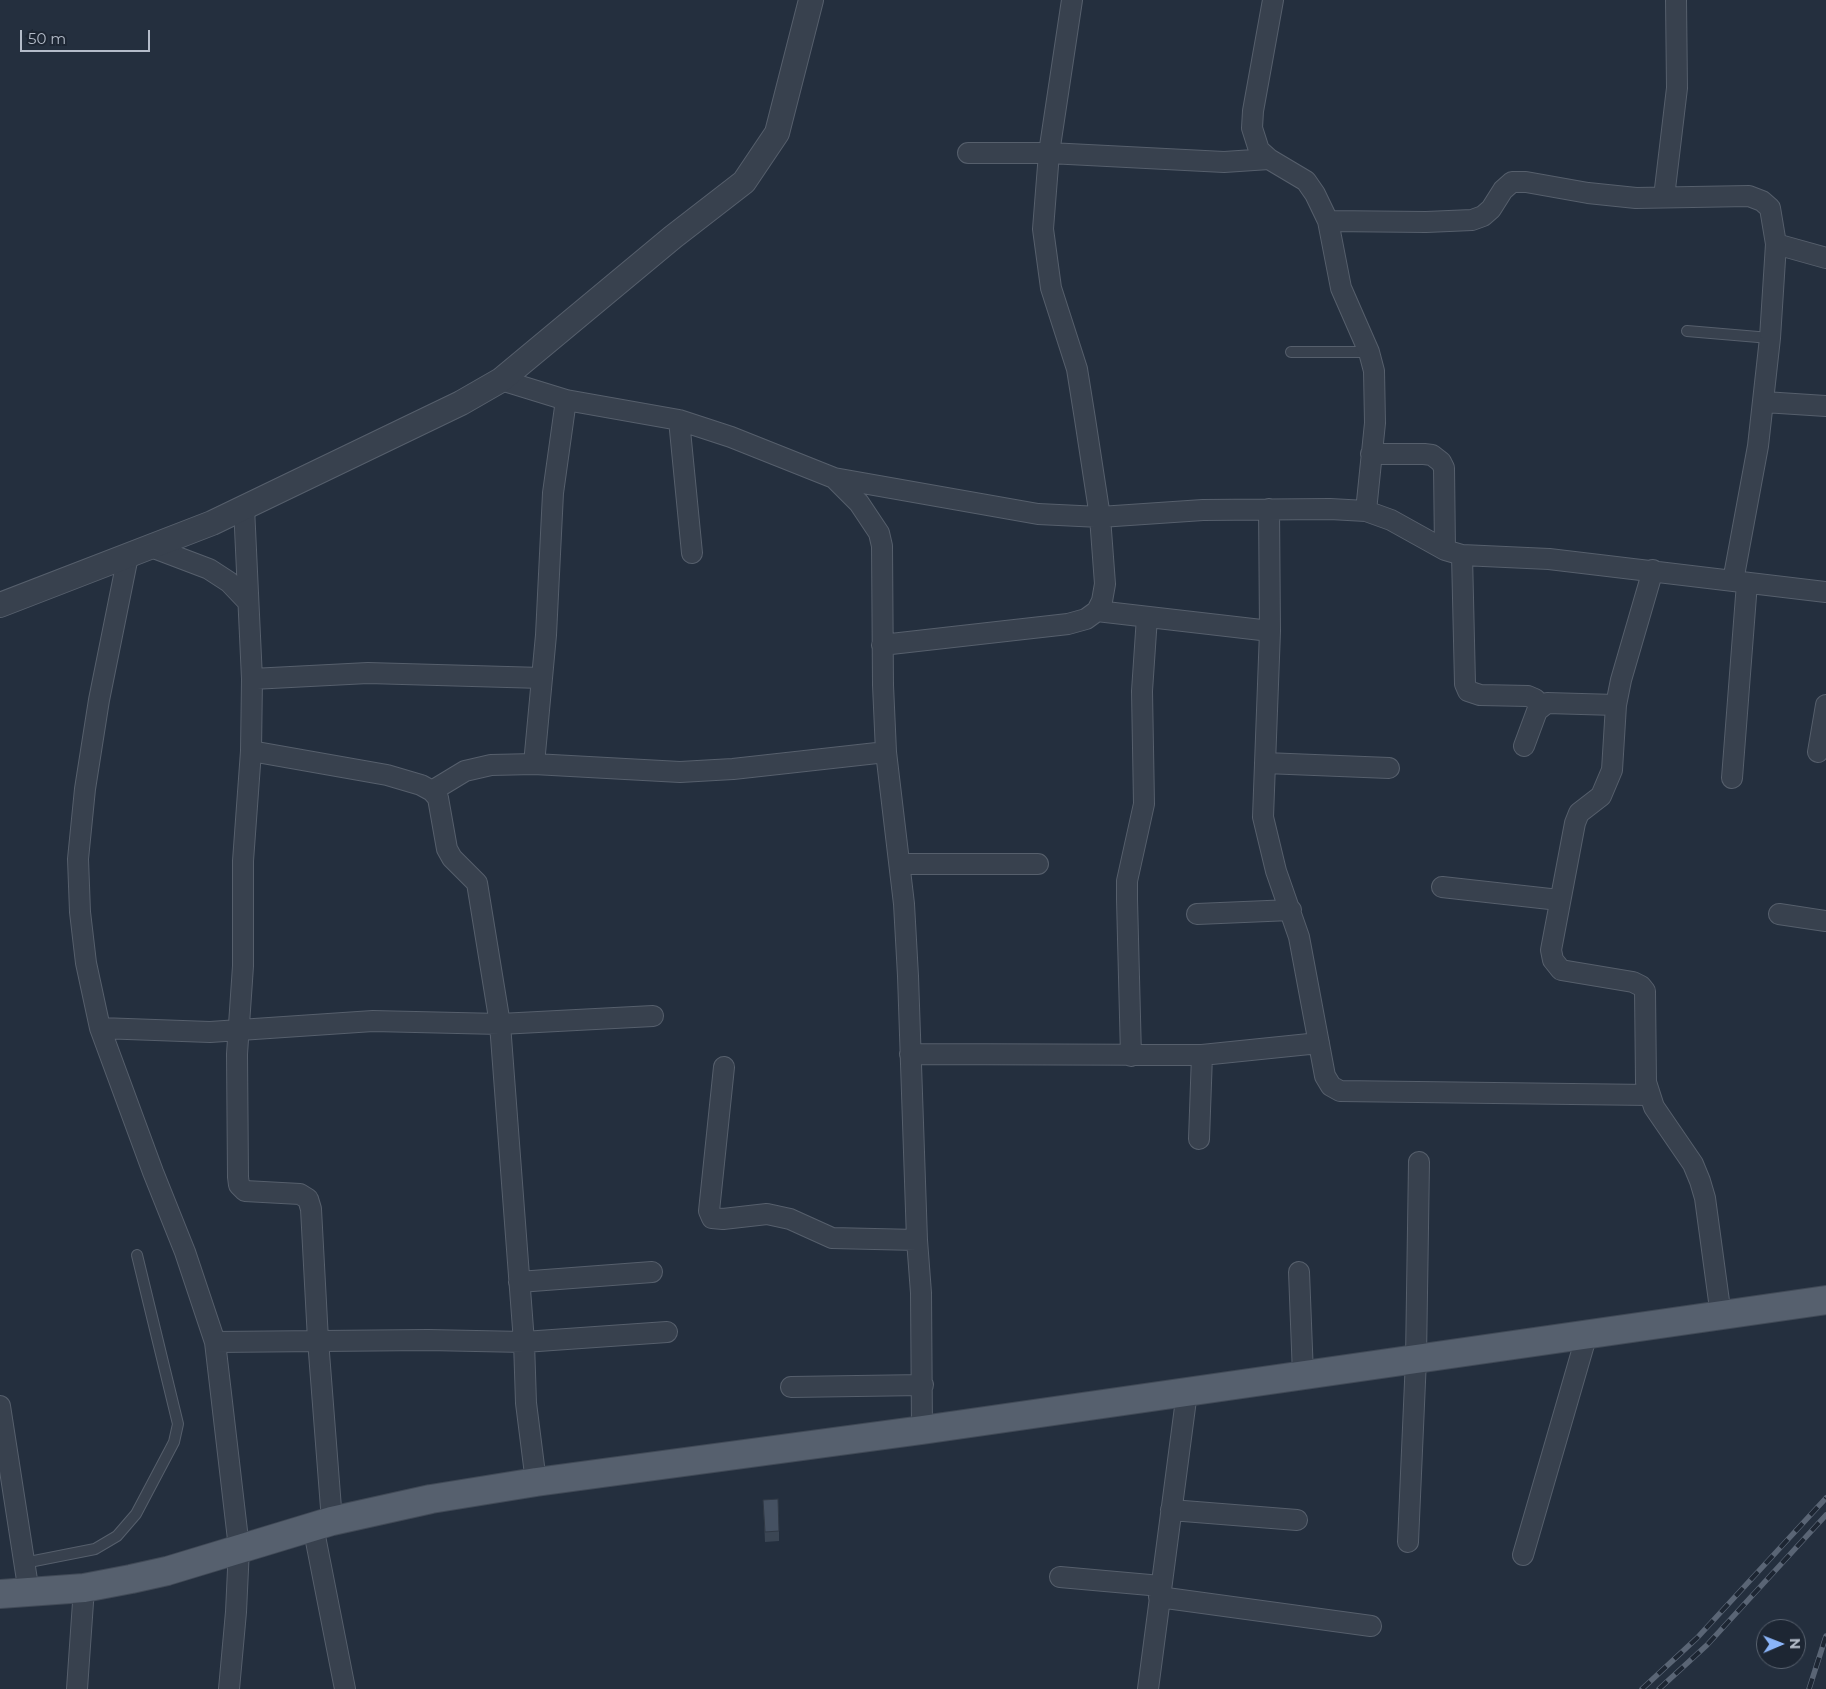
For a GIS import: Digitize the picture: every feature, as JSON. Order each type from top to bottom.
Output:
[{"type":"main road","points":[[0,1594],[84,1588],[167,1571],[322,1524],[430,1500],[536,1482],[922,1430],[1826,1300]]},
{"type":"street","points":[[0,605],[151,547],[244,507],[453,407],[501,380],[673,237],[744,182],[777,132],[811,0]]},
{"type":"street","points":[[882,645],[1068,624],[1086,618],[1097,611],[1102,602],[1105,584],[1100,517],[1076,369],[1051,288],[1045,257],[1043,229],[1049,153],[1072,0]]},
{"type":"street","points":[[1273,0],[1253,111],[1252,128],[1260,150],[1269,159],[1306,181],[1315,194],[1328,221],[1341,288],[1369,352],[1374,371],[1375,394],[1366,511]]},
{"type":"street","points":[[1664,197],[1677,88],[1676,0]]},
{"type":"street","points":[[968,153],[1049,153],[1195,161],[1269,159]]},
{"type":"street","points":[[1328,221],[1426,222],[1472,220],[1484,216],[1491,209],[1503,190],[1512,182],[1526,182],[1627,197],[1749,196],[1762,201],[1770,208],[1776,244],[1770,338],[1764,402],[1740,582],[1732,778]]},
{"type":"street","points":[[1776,244],[1826,258]]},
{"type":"street","points":[[501,380],[566,400],[634,414],[679,420],[731,437],[834,478],[1038,514],[1100,517],[1204,510],[1366,511],[1391,520],[1454,553],[1549,559],[1826,592]]},
{"type":"street","points":[[534,764],[542,678],[553,493],[566,400]]},
{"type":"street","points":[[1764,402],[1826,406]]},
{"type":"street","points":[[679,420],[692,553]]},
{"type":"street","points":[[1371,454],[1424,454],[1432,455],[1441,462],[1444,468],[1454,553],[1465,684],[1468,691],[1480,695],[1528,696],[1535,699],[1541,706]]},
{"type":"street","points":[[834,478],[859,503],[879,532],[882,546],[882,645],[886,752],[904,904],[917,1240],[921,1293],[922,1430]]},
{"type":"street","points":[[244,507],[252,679],[250,751],[243,861],[243,966],[236,1098],[240,1185],[245,1191],[293,1192],[308,1199],[311,1209],[318,1340],[322,1524],[345,1689]]},
{"type":"street","points":[[1270,509],[1270,631],[1263,799],[1266,833],[1276,871],[1299,937],[1325,1076],[1331,1086],[1340,1091],[1649,1095]]},
{"type":"street","points":[[151,547],[210,569],[229,582],[248,602]]},
{"type":"street","points":[[128,556],[99,700],[85,789],[78,859],[80,912],[86,963],[100,1028],[153,1172],[185,1252],[215,1342],[239,1548],[236,1612],[229,1689]]},
{"type":"street","points":[[1653,570],[1645,604],[1626,658],[1616,705],[1614,753],[1608,784],[1602,796],[1583,810],[1575,823],[1551,950],[1556,966],[1561,970],[1632,982],[1641,986],[1645,991],[1646,1082],[1649,1095],[1654,1107],[1693,1164],[1700,1181],[1721,1316]]},
{"type":"street","points":[[1097,611],[1270,631]]},
{"type":"street","points":[[1131,1056],[1126,900],[1127,881],[1144,804],[1142,691],[1147,618]]},
{"type":"street","points":[[252,679],[368,673],[542,678]]},
{"type":"street","points":[[1524,746],[1537,711],[1541,706],[1554,702],[1616,705]]},
{"type":"street","points":[[1818,752],[1826,705]]},
{"type":"street","points":[[250,751],[387,775],[422,785],[432,791],[438,798],[447,849],[452,858],[477,883],[500,1024],[524,1342],[526,1403],[536,1482]]},
{"type":"street","points":[[432,791],[454,775],[475,767],[534,764],[680,772],[733,769],[886,752]]},
{"type":"street","points":[[1265,763],[1389,768]]},
{"type":"street","points":[[900,864],[1038,864]]},
{"type":"street","points":[[1442,887],[1559,900]]},
{"type":"street","points":[[1197,914],[1291,910]]},
{"type":"street","points":[[1779,914],[1826,921]]},
{"type":"street","points":[[100,1028],[189,1033],[373,1021],[500,1024],[653,1016]]},
{"type":"street","points":[[910,1054],[1202,1055],[1319,1043]]},
{"type":"street","points":[[1199,1139],[1202,1055]]},
{"type":"street","points":[[724,1067],[709,1211],[712,1218],[722,1219],[767,1214],[790,1219],[832,1238],[917,1240]]},
{"type":"street","points":[[1408,1542],[1416,1359],[1418,1162]]},
{"type":"street","points":[[519,1282],[652,1272]]},
{"type":"street","points":[[1299,1272],[1303,1375]]},
{"type":"street","points":[[215,1342],[318,1340],[524,1342],[666,1332]]},
{"type":"street","points":[[1523,1554],[1587,1334]]},
{"type":"street","points":[[791,1387],[923,1385]]},
{"type":"street","points":[[1148,1689],[1187,1392]]},
{"type":"street","points":[[0,1406],[29,1592]]},
{"type":"street","points":[[1171,1510],[1297,1520]]},
{"type":"street","points":[[1060,1577],[1160,1591],[1371,1626]]},
{"type":"street","points":[[76,1689],[84,1588]]},
{"type":"lane","points":[[1687,331],[1770,338]]},
{"type":"lane","points":[[1290,352],[1369,352]]},
{"type":"lane","points":[[24,1563],[95,1549],[117,1536],[136,1514],[174,1442],[178,1424],[137,1255]]},
{"type":"building","points":[[778,1499],[779,1531],[765,1532],[763,1500]]},
{"type":"railway","points":[[1642,1689],[1697,1638],[1826,1498]]},
{"type":"railway","points":[[1659,1689],[1707,1645],[1826,1515]]},
{"type":"railway","points":[[1809,1689],[1826,1636]]}]
